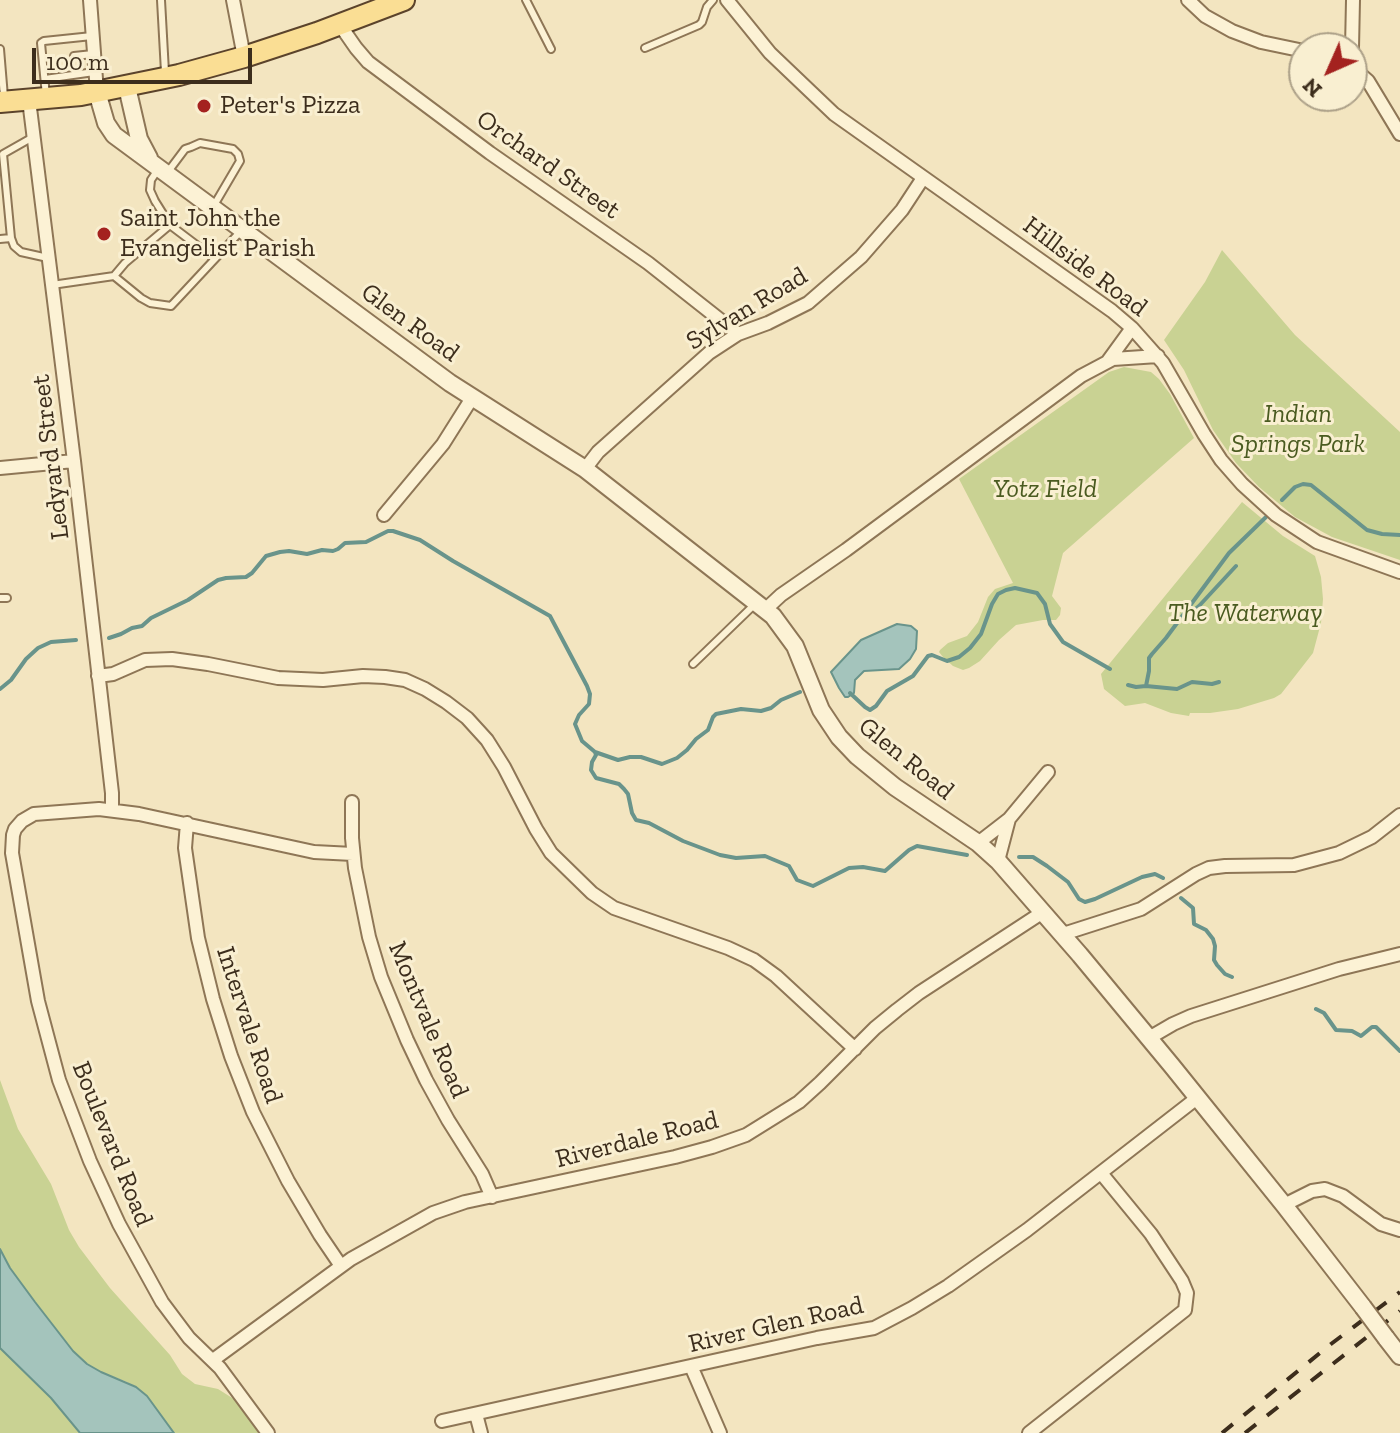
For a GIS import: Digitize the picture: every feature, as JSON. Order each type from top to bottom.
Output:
[{"type":"main road","points":[[2,102],[96,82],[127,87],[165,78],[244,57],[404,0]]},
{"type":"street","points":[[90,0],[96,82]]},
{"type":"street","points":[[233,0],[244,57]]},
{"type":"street","name":"Hillside Road","points":[[727,0],[770,53],[851,127],[1132,328],[1158,356],[1215,451],[1259,500],[1317,542],[1400,572]]},
{"type":"street","points":[[1188,0],[1205,16],[1232,31],[1288,48]]},
{"type":"street","points":[[1352,32],[1353,0]]},
{"type":"street","name":"Orchard Street","points":[[340,25],[368,62],[490,153],[648,263],[738,334]]},
{"type":"street","points":[[1368,81],[1400,134]]},
{"type":"street","name":"Glen Road","points":[[96,82],[104,118],[111,131],[472,398],[585,469],[761,606],[790,637],[821,710],[839,737],[895,787],[978,843],[998,861],[1149,1038],[1284,1205],[1400,1356]]},
{"type":"street","name":"Glen Road","points":[[127,87],[139,139],[150,159],[163,170]]},
{"type":"street","name":"Ledyard Street","points":[[40,93],[33,137],[74,461],[112,809]]},
{"type":"street","name":"Sylvan Road","points":[[585,469],[598,452],[699,361],[738,334],[808,303],[861,257],[902,210],[923,178]]},
{"type":"street","points":[[1108,361],[1132,328]]},
{"type":"street","points":[[761,606],[846,550],[1060,391],[1108,361],[1158,356]]},
{"type":"street","points":[[384,515],[443,444],[472,398]]},
{"type":"street","points":[[0,468],[74,461]]},
{"type":"street","points":[[98,676],[113,674],[145,660],[163,658],[278,678],[323,680],[385,677],[405,680],[425,689],[467,718],[487,740],[551,853],[592,893],[614,908],[754,960],[776,976],[855,1049]]},
{"type":"street","points":[[978,843],[1009,819],[1048,772]]},
{"type":"street","name":"Montvale Road","points":[[352,802],[353,854],[369,937],[381,977],[436,1100],[482,1174],[492,1197]]},
{"type":"street","points":[[112,809],[314,852],[353,854]]},
{"type":"street","name":"Boulevard Road","points":[[112,809],[42,812],[27,817],[15,829],[12,853],[33,978],[69,1109],[108,1202],[151,1284],[181,1328],[213,1360],[268,1433]]},
{"type":"street","points":[[1063,934],[1135,912],[1209,868],[1286,866],[1339,853],[1372,837],[1400,815]]},
{"type":"street","points":[[998,861],[1009,819]]},
{"type":"street","name":"Intervale Road","points":[[187,823],[185,848],[198,938],[231,1056],[249,1103],[279,1163],[304,1210],[341,1266]]},
{"type":"street","name":"Riverdale Road","points":[[213,1360],[341,1266],[433,1213],[454,1205],[675,1157],[746,1135],[799,1102],[875,1028],[919,993],[1043,912]]},
{"type":"street","points":[[1149,1038],[1191,1016],[1339,969],[1400,954]]},
{"type":"street","name":"River Glen Road","points":[[442,1421],[874,1328],[948,1286],[1027,1230],[1197,1098]]},
{"type":"street","points":[[1029,1433],[1185,1310],[1187,1293],[1182,1281],[1151,1234],[1101,1173]]},
{"type":"street","points":[[1284,1205],[1312,1191],[1325,1189],[1343,1196],[1381,1224],[1400,1230]]},
{"type":"street","points":[[691,1366],[720,1433]]},
{"type":"street","points":[[476,1414],[481,1433]]},
{"type":"lane","points":[[161,0],[165,78]]},
{"type":"lane","points":[[526,0],[551,49]]},
{"type":"lane","points":[[645,48],[699,25],[713,0]]},
{"type":"lane","points":[[40,93],[41,43],[92,36]]},
{"type":"lane","points":[[0,49],[2,102]]},
{"type":"lane","points":[[74,56],[93,54]]},
{"type":"lane","points":[[43,59],[53,58]]},
{"type":"lane","points":[[33,137],[3,154],[4,198],[14,246],[21,252],[48,258]]},
{"type":"lane","points":[[213,207],[240,161],[233,149],[200,143],[185,149],[151,180],[150,190],[170,225],[215,259]]},
{"type":"lane","points":[[52,285],[114,276],[170,225]]},
{"type":"lane","points":[[114,276],[150,303],[171,306],[242,229]]},
{"type":"lane","points":[[0,239],[11,238]]},
{"type":"lane","points":[[693,664],[761,606]]},
{"type":"green space","name":"Indian Springs Park","points":[[1222,250],[1295,335],[1400,432],[1400,560],[1332,537],[1295,517],[1236,463],[1213,430],[1184,370],[1164,340],[1205,282]]},
{"type":"green space","name":"Yotz Field","points":[[1124,367],[1151,372],[1159,379],[1194,438],[1063,553],[1052,596],[1061,608],[1056,620],[1016,625],[980,661],[963,670],[953,666],[940,650],[948,643],[967,636],[978,622],[988,597],[995,589],[1013,583],[959,479],[1109,372]]},
{"type":"green space","name":"The Waterway","points":[[1242,502],[1283,536],[1315,556],[1323,599],[1321,623],[1313,653],[1281,694],[1238,709],[1190,713],[1189,716],[1145,703],[1125,706],[1104,689],[1101,674]]},
{"type":"green space","points":[[0,1080],[18,1129],[51,1184],[79,1247],[110,1288],[170,1355],[182,1374],[195,1384],[218,1389],[237,1401],[259,1433],[174,1433],[147,1396],[127,1382],[87,1364],[73,1351],[10,1268],[0,1249]]},
{"type":"green space","points":[[0,1348],[51,1398],[80,1433],[0,1433]]},
{"type":"water","points":[[897,624],[911,626],[917,631],[916,649],[910,659],[899,669],[864,671],[855,680],[854,693],[845,697],[831,672],[861,640]]},
{"type":"water","points":[[0,1249],[10,1268],[73,1351],[101,1372],[136,1387],[147,1396],[174,1433],[80,1433],[51,1398],[0,1348]]},
{"type":"waterway","points":[[1282,500],[1295,487],[1311,485],[1367,530],[1400,535]]},
{"type":"waterway","points":[[1128,685],[1146,686],[1149,658],[1229,553],[1266,517]]},
{"type":"waterway","points":[[109,638],[142,626],[218,580],[246,577],[266,556],[289,551],[307,554],[333,551],[345,543],[366,542],[393,531],[420,540],[550,616],[590,694],[589,704],[575,724],[582,741],[595,752],[591,770],[596,778],[619,784],[624,789],[636,820],[720,855],[736,858],[765,856],[789,866],[797,880],[813,886],[849,868],[885,871],[917,846],[967,855]]},
{"type":"waterway","points":[[1184,618],[1236,566]]},
{"type":"waterway","points":[[850,693],[870,710],[887,691],[913,676],[928,656],[947,661],[959,657],[981,634],[998,594],[1015,588],[1037,593],[1045,604],[1050,624],[1063,642],[1110,669]]},
{"type":"waterway","points":[[0,689],[38,648],[51,642],[76,640]]},
{"type":"waterway","points":[[1146,686],[1177,689],[1192,682],[1219,682]]},
{"type":"waterway","points":[[595,752],[618,760],[641,757],[662,764],[687,750],[708,730],[716,714],[741,709],[761,711],[800,692]]},
{"type":"waterway","points":[[1019,857],[1033,857],[1047,866],[1068,882],[1079,899],[1085,902],[1142,877],[1155,874],[1163,878]]},
{"type":"waterway","points":[[1181,898],[1193,908],[1194,924],[1206,930],[1213,939],[1217,965],[1232,977]]},
{"type":"waterway","points":[[1316,1009],[1324,1013],[1336,1030],[1352,1031],[1361,1036],[1376,1027],[1400,1051]]},
{"type":"railway","points":[[1222,1433],[1400,1292]]},
{"type":"railway","points":[[1245,1433],[1400,1311]]},
{"type":"place","name":"Peter's Pizza","points":[[204,106]]},
{"type":"place","name":"Saint John the Evangelist Parish","points":[[104,234]]}]
